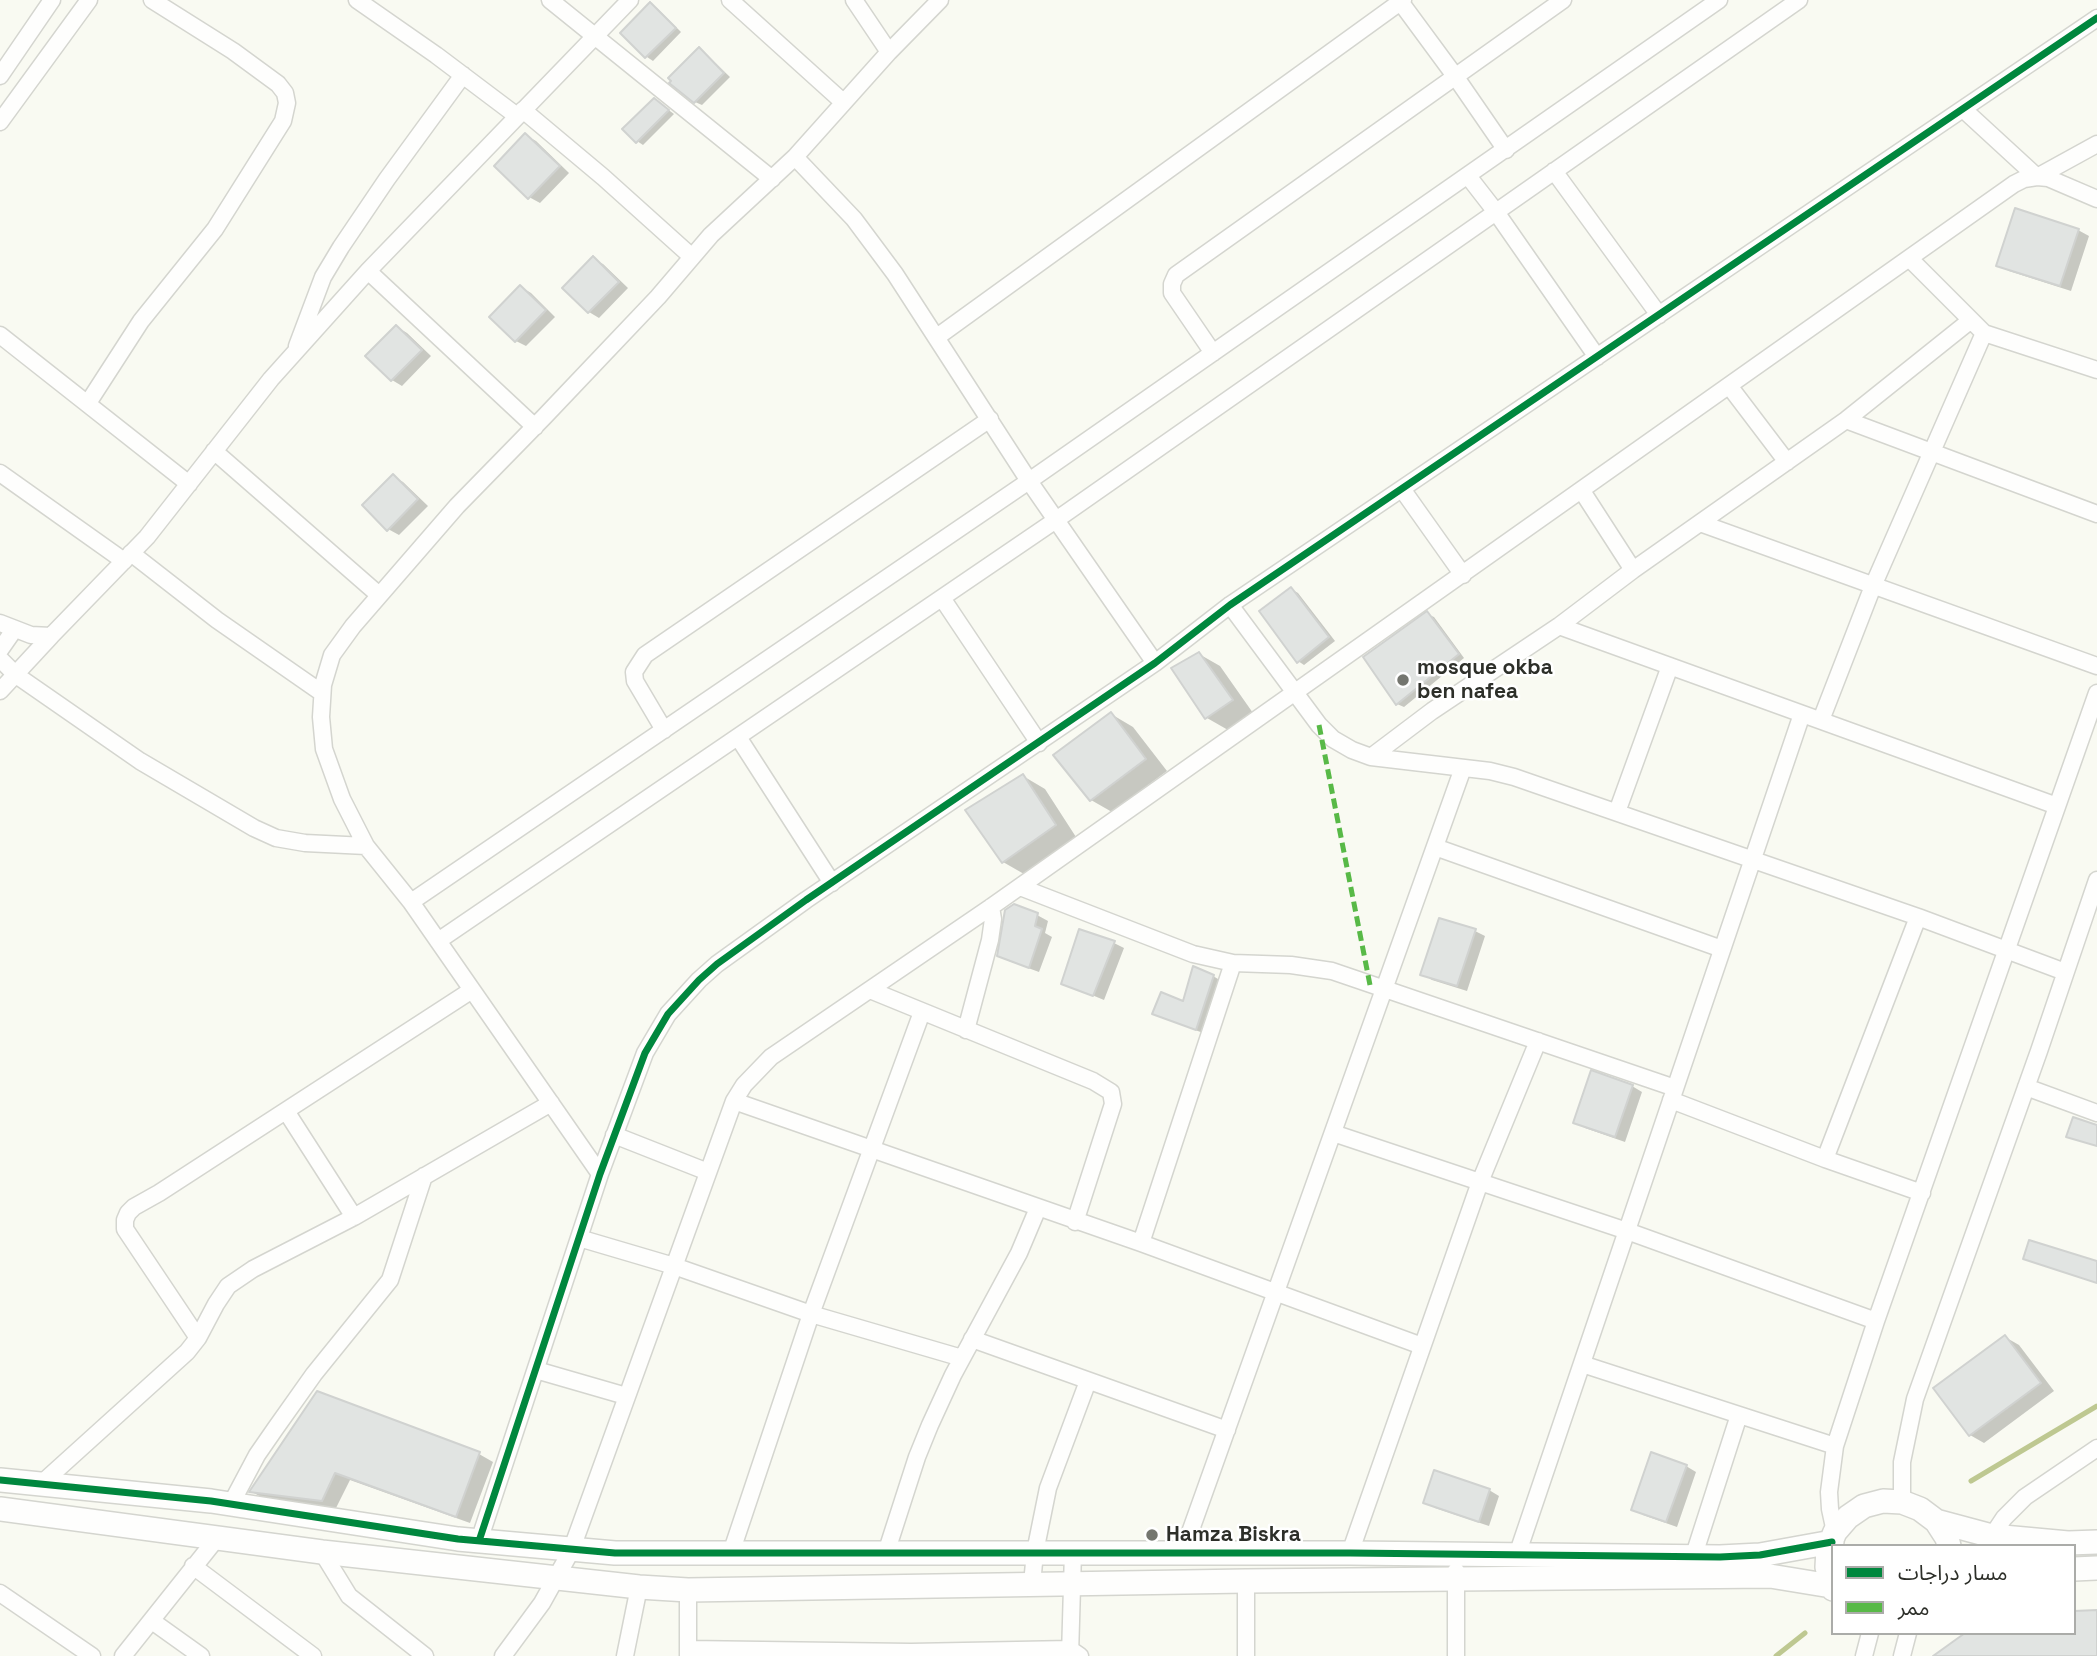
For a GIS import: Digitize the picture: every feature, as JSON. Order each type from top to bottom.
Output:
[{"type":"street","points":[[0,76],[52,0]]},
{"type":"street","points":[[0,122],[89,0]]},
{"type":"street","points":[[88,403],[141,321],[215,229],[283,121],[287,103],[285,93],[278,84],[233,51],[152,0]]},
{"type":"street","points":[[357,0],[520,113],[603,177],[692,257]]},
{"type":"street","points":[[550,0],[772,178]]},
{"type":"street","points":[[0,691],[147,537],[271,379],[368,271],[630,0]]},
{"type":"street","points":[[730,0],[844,102]]},
{"type":"street","points":[[854,0],[889,52]]},
{"type":"street","points":[[600,1174],[411,902],[366,846],[342,799],[324,748],[322,693],[332,655],[379,595],[457,506],[658,296],[711,235],[795,158],[889,52],[940,0]]},
{"type":"street","points":[[1213,353],[1172,293],[1175,275],[1563,0]]},
{"type":"street","points":[[411,902],[1029,481],[1719,0]]},
{"type":"street","points":[[438,941],[1056,520],[1799,0]]},
{"type":"street","points":[[937,337],[1401,1],[1506,150]]},
{"type":"street","points":[[480,1541],[600,1174],[645,1053],[668,1014],[699,980],[717,964],[832,883],[1154,663],[1230,606],[2097,18]]},
{"type":"street","points":[[293,354],[323,277],[341,247],[463,75]]},
{"type":"street","points":[[1963,108],[2037,177]]},
{"type":"street","points":[[2037,177],[2097,144]]},
{"type":"street","points":[[795,158],[854,219],[895,274],[1029,481],[1154,663]]},
{"type":"street","points":[[1554,171],[1659,315]]},
{"type":"street","points":[[1468,176],[1597,357]]},
{"type":"street","points":[[503,1656],[558,1577],[572,1550],[734,1101],[744,1085],[771,1057],[992,907],[2014,184],[2024,179],[2048,178],[2097,199]]},
{"type":"street","points":[[1910,259],[1984,333],[2097,370]]},
{"type":"street","points":[[368,271],[534,427]]},
{"type":"street","points":[[1371,757],[1432,711],[1559,626],[1633,570],[1787,463],[1846,420],[1971,320]]},
{"type":"street","points":[[1821,720],[1873,586],[1984,333]]},
{"type":"street","points":[[0,334],[189,484]]},
{"type":"street","points":[[1730,387],[1787,463]]},
{"type":"street","points":[[664,730],[635,681],[635,672],[645,655],[990,419]]},
{"type":"street","points":[[1846,420],[2097,514]]},
{"type":"street","points":[[214,451],[379,595]]},
{"type":"street","points":[[0,473],[127,557],[322,693]]},
{"type":"street","points":[[1402,489],[1463,575]]},
{"type":"street","points":[[1582,491],[1633,570]]},
{"type":"street","points":[[1700,523],[2097,666]]},
{"type":"street","points":[[942,598],[1039,743]]},
{"type":"street","points":[[1230,606],[1319,724],[1334,739],[1371,757],[1514,777],[1918,916],[2066,972]]},
{"type":"street","points":[[0,650],[7,626],[31,635],[51,636]]},
{"type":"street","points":[[1559,626],[2057,806]]},
{"type":"street","points":[[0,659],[16,675],[140,761],[254,828],[276,838],[305,843],[366,846]]},
{"type":"street","points":[[1617,812],[1670,666]]},
{"type":"street","points":[[1833,1537],[1829,1492],[1835,1446],[1876,1321],[2097,693]]},
{"type":"street","points":[[1517,1555],[1802,714]]},
{"type":"street","points":[[738,737],[832,883]]},
{"type":"street","points":[[1183,1552],[1463,768]]},
{"type":"street","points":[[1435,847],[1722,948]]},
{"type":"street","points":[[1902,1502],[1902,1462],[1915,1399],[2097,880]]},
{"type":"street","points":[[1020,887],[1193,954],[1233,963],[1311,967],[1332,971],[1538,1041],[1825,1158],[1922,1193]]},
{"type":"street","points":[[966,1030],[990,940],[992,907]]},
{"type":"street","points":[[1825,1158],[1918,916]]},
{"type":"street","points":[[1142,1243],[1233,963]]},
{"type":"street","points":[[198,1338],[125,1229],[125,1220],[134,1207],[472,990]]},
{"type":"street","points":[[870,990],[1093,1081],[1111,1092],[1113,1104],[1075,1222]]},
{"type":"street","points":[[731,1553],[811,1314],[922,1012]]},
{"type":"street","points":[[1350,1553],[1480,1182],[1538,1041]]},
{"type":"street","points":[[2026,1087],[2097,1113]]},
{"type":"street","points":[[734,1101],[1075,1222],[1142,1243],[1422,1346]]},
{"type":"street","points":[[41,1484],[168,1370],[198,1338],[228,1286],[253,1269],[354,1217],[551,1103]]},
{"type":"street","points":[[286,1111],[354,1217]]},
{"type":"street","points":[[1333,1133],[1627,1231],[1876,1321]]},
{"type":"street","points":[[614,1135],[708,1172]]},
{"type":"street","points":[[231,1504],[257,1455],[314,1374],[390,1280],[424,1176]]},
{"type":"street","points":[[886,1553],[917,1457],[962,1358],[1018,1253],[1038,1208]]},
{"type":"street","points":[[579,1238],[674,1266],[811,1314],[962,1358]]},
{"type":"street","points":[[972,1339],[1227,1430]]},
{"type":"street","points":[[1582,1364],[1835,1446]]},
{"type":"street","points":[[536,1370],[626,1396]]},
{"type":"street","points":[[1032,1584],[1035,1552],[1048,1488],[1088,1381]]},
{"type":"street","points":[[1693,1558],[1739,1415]]},
{"type":"street","points":[[1992,1536],[2004,1518],[2025,1497],[2092,1455]]},
{"type":"street","points":[[0,1480],[231,1504],[480,1541],[615,1553],[1457,1553],[1693,1558],[1760,1555],[1833,1537]]},
{"type":"street","points":[[1831,1583],[1827,1567],[1828,1549],[1833,1537],[1848,1517],[1864,1506],[1883,1501],[1902,1502],[1920,1509],[1936,1521],[1948,1544]]},
{"type":"street","points":[[0,1509],[322,1552],[688,1590],[1247,1580],[1770,1576],[1831,1587]]},
{"type":"street","points":[[1936,1521],[1992,1536],[2068,1543],[2097,1542]]},
{"type":"street","points":[[123,1656],[217,1538]]},
{"type":"street","points":[[322,1552],[349,1596],[425,1656]]},
{"type":"street","points":[[688,1590],[688,1653],[1073,1654],[1073,1552]]},
{"type":"street","points":[[1456,1656],[1457,1553]]},
{"type":"street","points":[[193,1566],[313,1656]]},
{"type":"street","points":[[2076,1569],[2097,1568]]},
{"type":"street","points":[[1246,1656],[1247,1580]]},
{"type":"street","points":[[624,1655],[639,1587]]},
{"type":"street","points":[[0,1593],[92,1656]]},
{"type":"street","points":[[152,1620],[201,1656]]},
{"type":"street","points":[[1864,1656],[1869,1635]]},
{"type":"street","points":[[1902,1656],[1908,1635]]},
{"type":"building","points":[[650,2],[676,28],[645,58],[620,33]]},
{"type":"building","points":[[699,47],[724,73],[694,103],[669,83],[671,81],[668,78]]},
{"type":"building","points":[[654,98],[669,110],[636,143],[622,129]]},
{"type":"building","points":[[525,133],[560,166],[528,199],[494,166]]},
{"type":"building","points":[[2015,208],[2079,229],[2060,286],[1996,266]]},
{"type":"building","points":[[593,256],[619,282],[588,313],[562,288]]},
{"type":"building","points":[[520,285],[546,310],[515,342],[489,317]]},
{"type":"building","points":[[396,325],[422,350],[391,381],[365,356]]},
{"type":"building","points":[[393,474],[418,499],[387,531],[362,505]]},
{"type":"building","points":[[1291,587],[1329,637],[1297,663],[1259,611]]},
{"type":"building","name":"mosque okba ben nafea","points":[[1427,611],[1459,654],[1396,705],[1363,657]]},
{"type":"building","points":[[1199,652],[1233,700],[1205,719],[1171,668]]},
{"type":"building","points":[[1111,712],[1146,759],[1090,801],[1053,755]]},
{"type":"building","points":[[1023,774],[1056,825],[1002,863],[965,810]]},
{"type":"building","points":[[1014,904],[1038,913],[1035,926],[1042,929],[1029,968],[997,956],[1005,910]]},
{"type":"building","points":[[1439,918],[1476,929],[1457,986],[1420,975]]},
{"type":"building","points":[[1079,929],[1115,941],[1093,996],[1061,984]]},
{"type":"building","points":[[1193,966],[1214,975],[1196,1030],[1152,1014],[1161,992],[1183,1001]]},
{"type":"building","points":[[1591,1070],[1633,1085],[1615,1137],[1573,1123]]},
{"type":"building","points":[[2073,1117],[2097,1125],[2097,1146],[2066,1137]]},
{"type":"building","points":[[2029,1240],[2097,1261],[2097,1283],[2023,1259]]},
{"type":"building","points":[[2005,1335],[2041,1383],[1969,1436],[1933,1388]]},
{"type":"building","points":[[317,1391],[480,1452],[456,1517],[335,1473],[322,1501],[249,1492]]},
{"type":"building","points":[[1651,1452],[1687,1465],[1666,1522],[1631,1510]]},
{"type":"building","points":[[1434,1470],[1490,1489],[1479,1522],[1423,1503]]},
{"type":"building","points":[[2097,1610],[2097,1656],[1933,1656],[1962,1635],[2076,1635],[2076,1611]]},
{"type":"waterway","points":[[1971,1481],[2097,1406]]},
{"type":"waterway","points":[[1776,1656],[1805,1633]]},
{"type":"marked path","points":[[1319,725],[1370,985]]},
{"type":"cycle path","points":[[479,1541],[600,1174],[645,1053],[668,1014],[699,980],[806,900],[1155,663],[1230,605],[2097,18]]},
{"type":"cycle path","points":[[0,1480],[211,1501],[458,1539],[615,1553],[1350,1553],[1720,1557],[1760,1555],[1832,1542]]},
{"type":"place","name":"mosque okba ben nafea","points":[[1403,680]]},
{"type":"place","name":"Hamza Biskra","points":[[1152,1535]]}]
